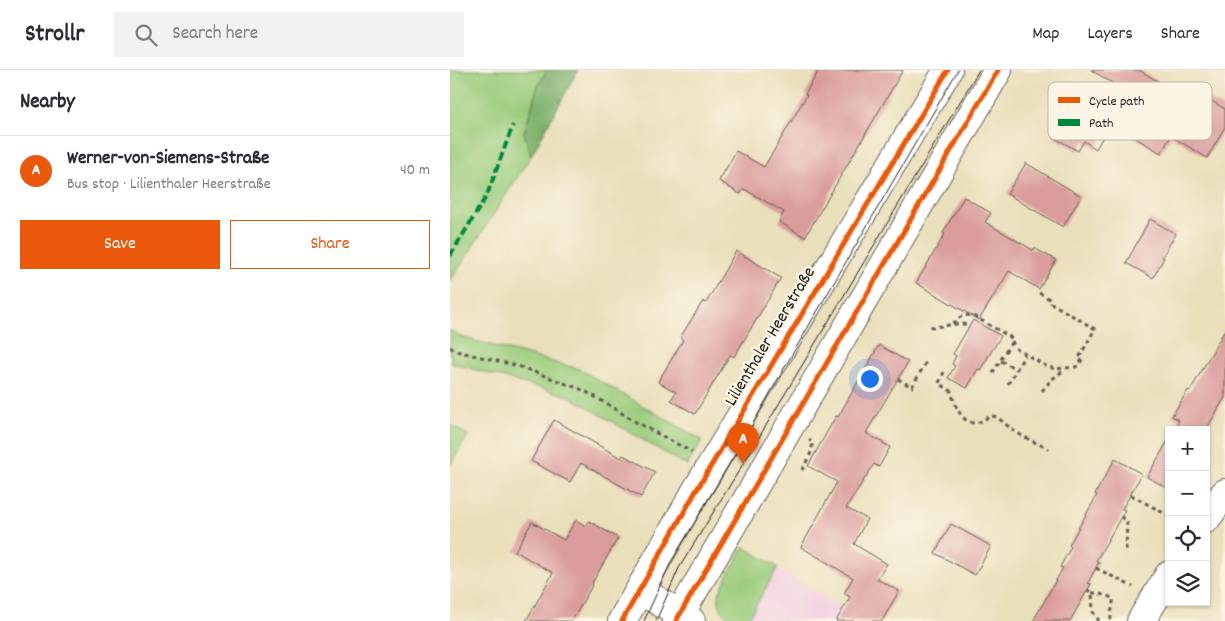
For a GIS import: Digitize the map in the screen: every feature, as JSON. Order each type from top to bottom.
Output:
[{"type":"main road","name":"Lilienthaler Heerstraße","points":[[622,621],[712,462],[948,70]]},
{"type":"main road","points":[[640,590],[683,619],[998,70]]},
{"type":"main road","points":[[1208,516],[1225,493]]},
{"type":"main road","points":[[1141,621],[1165,582]]},
{"type":"path","points":[[953,324],[958,318],[972,315],[1010,337],[1015,348],[1046,366],[1064,369],[1078,366],[1083,358],[1080,356],[1095,329],[1051,303],[1051,300],[1036,291]]},
{"type":"path","points":[[930,328],[961,323],[970,325]]},
{"type":"path","points":[[992,374],[1012,341]]},
{"type":"path","points":[[450,348],[518,366],[583,390],[712,462]]},
{"type":"path","points":[[1008,384],[1025,355]]},
{"type":"path","points":[[1000,361],[1016,370]]},
{"type":"path","points":[[898,379],[912,387],[926,362]]},
{"type":"path","points":[[1042,391],[1064,369]]},
{"type":"path","points":[[944,372],[939,383],[951,391],[955,405],[965,419],[974,422],[992,416],[1002,420],[1012,430],[1049,448]]},
{"type":"path","points":[[1130,495],[1165,514]]},
{"type":"path","points":[[1120,517],[1127,521],[1126,550]]},
{"type":"path","points":[[1096,568],[1155,598]]},
{"type":"path","points":[[1087,590],[1092,594],[1113,598],[1114,603],[1110,613],[1111,621]]},
{"type":"path","points":[[1092,594],[1093,612],[1099,621]]},
{"type":"shaded area","points":[[744,547],[865,621],[737,621],[724,614],[719,606],[718,594]]},
{"type":"green space","points":[[450,70],[547,70],[538,86],[524,132],[531,156],[450,282]]},
{"type":"green space","points":[[547,70],[578,70],[531,156],[524,133],[538,86]]},
{"type":"green space","points":[[450,330],[461,337],[579,369],[702,440],[687,466],[569,396],[451,363]]},
{"type":"green space","points":[[450,425],[468,435],[450,466]]},
{"type":"green space","points":[[744,547],[778,567],[747,621],[736,620],[726,615],[720,608],[719,602],[722,587]]},
{"type":"building","points":[[819,70],[903,70],[805,237],[779,222],[784,212],[744,189],[740,194],[719,181],[736,151],[764,167],[807,95],[805,94]]},
{"type":"building","points":[[1091,70],[1139,70],[1159,82],[1110,82]]},
{"type":"building","points":[[1212,101],[1225,109],[1225,127],[1207,158],[1178,140],[1212,140]]},
{"type":"building","points":[[1058,140],[1101,140],[1096,149],[1084,141],[1078,151]]},
{"type":"building","points":[[1139,140],[1169,140],[1161,153]]},
{"type":"building","points":[[1026,163],[1081,196],[1063,227],[1007,194]]},
{"type":"building","points":[[964,197],[991,213],[985,222],[1033,250],[1034,248],[1056,260],[1039,289],[1009,271],[979,320],[916,283]]},
{"type":"building","points":[[1150,219],[1176,234],[1162,257],[1164,258],[1153,278],[1126,263]]},
{"type":"building","points":[[736,251],[781,278],[734,357],[730,355],[695,414],[671,400],[676,392],[658,382],[683,340],[680,338],[703,301],[706,303]]},
{"type":"building","points":[[973,320],[1001,336],[967,388],[948,378],[955,366],[952,364],[956,356],[953,354]]},
{"type":"building","points":[[1225,330],[1225,397],[1208,426],[1176,426],[1179,420],[1172,416],[1188,390],[1190,391]]},
{"type":"building","points":[[879,345],[908,362],[866,433],[890,447],[879,467],[874,464],[846,508],[867,519],[854,544],[887,564],[877,579],[899,591],[882,621],[836,621],[850,597],[844,593],[853,578],[801,547],[837,482],[808,466]]},
{"type":"building","points":[[554,420],[621,458],[623,455],[655,472],[641,497],[581,463],[570,482],[531,461]]},
{"type":"building","points":[[1165,446],[1165,487],[1147,477]]},
{"type":"building","points":[[1115,459],[1142,474],[1122,509],[1125,510],[1096,561],[1099,562],[1088,583],[1091,584],[1070,621],[1033,621],[1063,568],[1060,567],[1071,547],[1069,545]]},
{"type":"building","points":[[576,520],[586,526],[589,521],[618,538],[572,621],[526,621],[553,573],[515,551],[532,522],[564,540]]},
{"type":"building","points":[[951,524],[991,546],[975,575],[935,553]]},
{"type":"tram line","points":[[644,621],[671,562],[958,70]]},
{"type":"tram line","points":[[656,621],[679,568],[979,70]]},
{"type":"marked path","points":[[450,256],[487,195],[513,125]]},
{"type":"cycle path","points":[[622,621],[696,491],[948,70]]},
{"type":"cycle path","points":[[676,621],[998,70]]},
{"type":"place","name":"Werner-von-Siemens-Straße","points":[[743,464]]}]
